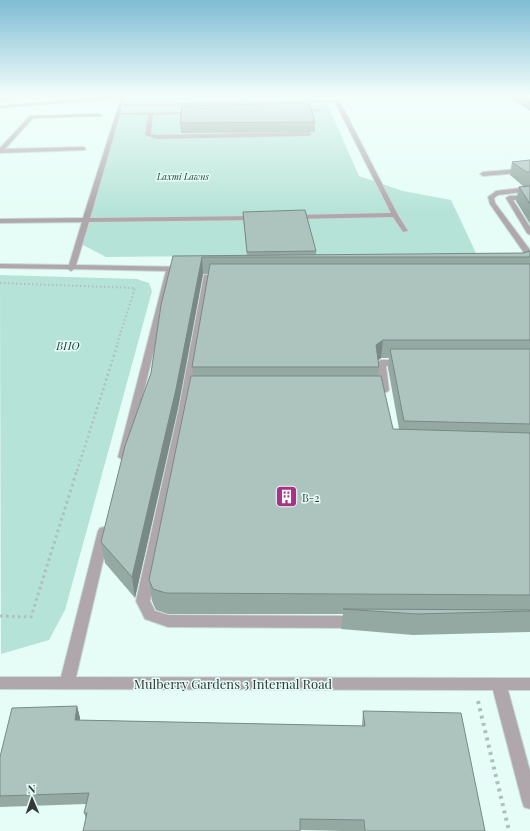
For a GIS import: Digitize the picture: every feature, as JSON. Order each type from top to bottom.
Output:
[{"type":"street","points":[[0,151],[15,135]]},
{"type":"street","points":[[71,269],[112,135]]},
{"type":"street","points":[[148,135],[150,136],[247,135]]},
{"type":"street","points":[[354,135],[395,215],[405,231]]},
{"type":"street","points":[[0,151],[83,149]]},
{"type":"street","points":[[483,174],[530,170]]},
{"type":"street","points":[[499,185],[530,183]]},
{"type":"street","points":[[530,189],[496,193],[491,197],[492,203],[530,255]]},
{"type":"street","points":[[530,197],[509,198],[530,233]]},
{"type":"street","points":[[284,217],[395,215]]},
{"type":"street","points":[[0,221],[260,218]]},
{"type":"street","points":[[0,266],[71,269],[193,269]]},
{"type":"street","points":[[119,470],[170,269]]},
{"type":"street","points":[[231,277],[207,277],[191,390],[143,601],[150,615],[168,621],[365,622]]},
{"type":"street","points":[[361,390],[385,394],[381,363],[412,363]]},
{"type":"street","points":[[67,682],[108,516]]},
{"type":"street","name":"Mulberry Gardens 3 Internal Road","points":[[0,682],[530,684]]},
{"type":"street","points":[[499,684],[530,801]]},
{"type":"path","points":[[0,283],[135,288],[31,617],[0,616]]},
{"type":"path","points":[[470,684],[509,831]]},
{"type":"green space","name":"Laxmi Lawns","points":[[112,135],[341,135],[359,176],[403,191],[451,200],[476,253],[106,257],[79,243]]},
{"type":"green space","name":"BHO","points":[[0,275],[137,279],[149,283],[152,291],[65,610],[49,640],[1,654]]},
{"type":"building","points":[[530,160],[530,172],[526,172],[512,162]]},
{"type":"building","points":[[530,186],[530,204],[519,187]]},
{"type":"building","points":[[305,210],[316,251],[247,252],[243,212]]},
{"type":"building","points":[[530,251],[530,257],[202,257],[176,389],[132,577],[101,542],[125,446],[151,373],[161,305],[173,256],[523,253]]},
{"type":"building","points":[[210,264],[530,264],[530,340],[383,340],[376,345],[379,367],[192,367]]},
{"type":"building","points":[[390,349],[530,349],[530,424],[404,421]]},
{"type":"building","points":[[191,376],[381,376],[393,429],[530,433],[530,595],[166,593],[153,589],[149,580]]},
{"type":"building","points":[[343,609],[530,610],[530,611],[417,614]]},
{"type":"building","points":[[77,706],[75,720],[365,726],[363,711],[461,713],[485,831],[365,831],[364,820],[300,819],[300,831],[83,831],[87,813],[84,813],[89,793],[0,796],[0,757],[12,708]]},
{"type":"place","name":"B-2","points":[[287,497]]}]
